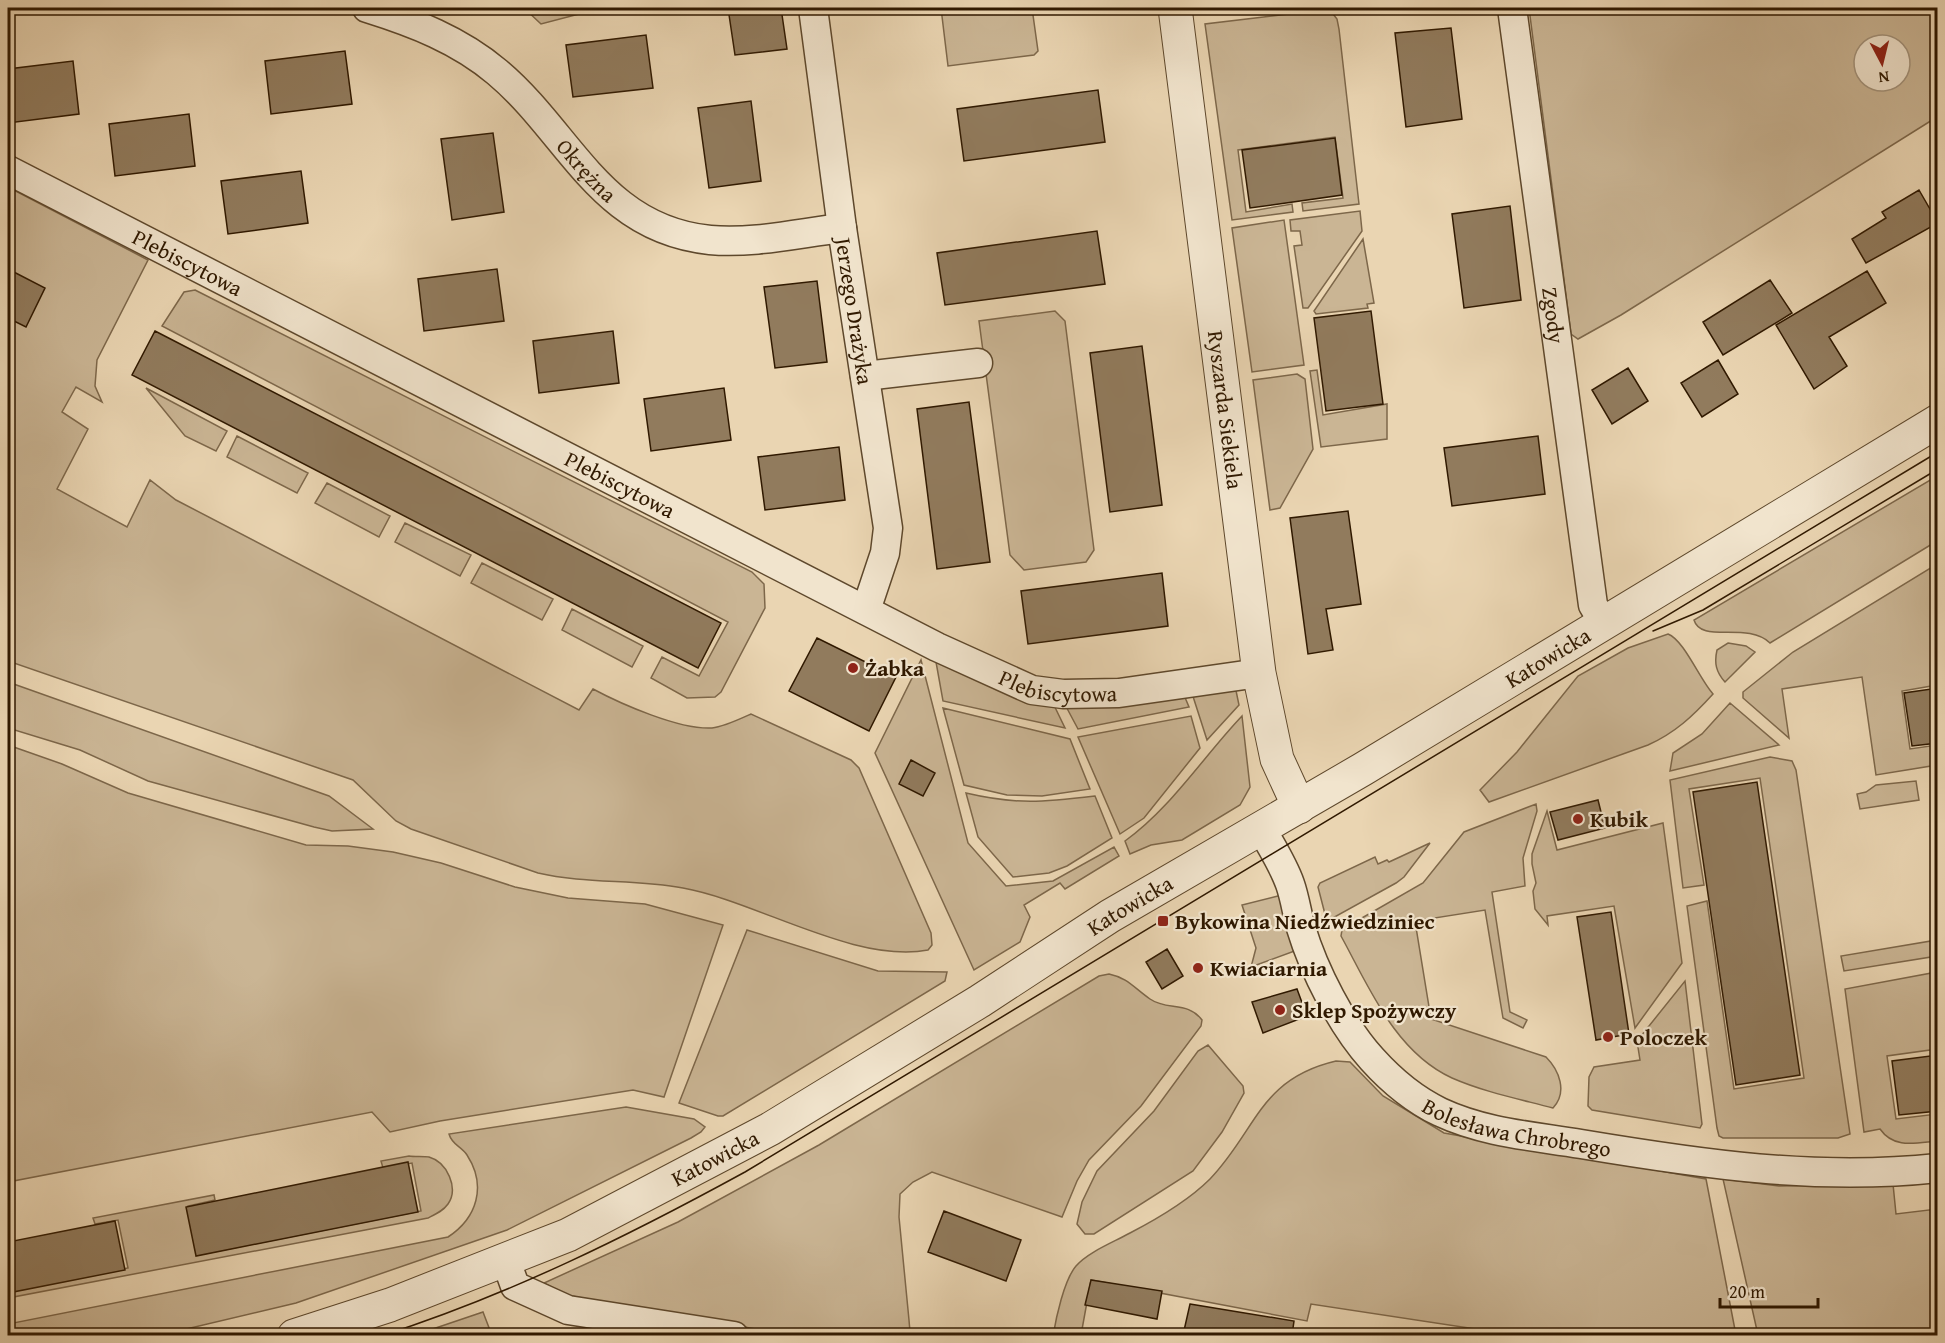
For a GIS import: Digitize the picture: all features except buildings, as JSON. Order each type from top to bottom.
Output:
[{"type":"street","name":"Okrężna","points":[[367,8],[417,24],[466,48],[499,73],[600,187],[636,214],[661,227],[710,240],[742,240],[842,228]]},
{"type":"street","name":"Jerzego Drażyka","points":[[813,8],[842,228],[888,528],[885,553],[866,610]]},
{"type":"street","name":"Ryszarda Siekiela","points":[[1175,8],[1258,673],[1277,759],[1299,807]]},
{"type":"street","name":"Zgody","points":[[1512,8],[1593,605],[1603,622]]},
{"type":"street","name":"Plebiscytowa","points":[[8,170],[956,656],[1032,690],[1063,694],[1119,693],[1258,673]]},
{"type":"street","points":[[865,376],[978,363]]},
{"type":"street","name":"Katowicka","points":[[294,1335],[390,1305],[568,1235],[770,1130],[898,1053],[1110,916],[1299,807],[1938,421]]},
{"type":"street","name":"Bolesława Chrobrego","points":[[1261,828],[1290,885],[1313,962],[1340,1013],[1371,1058],[1403,1088],[1439,1111],[1518,1136],[1712,1165],[1818,1173],[1894,1172],[1938,1168]]},
{"type":"street","points":[[506,1261],[515,1286],[568,1310],[734,1335]]},
{"type":"shaded area","points":[[524,8],[602,8],[541,24]]},
{"type":"shaded area","points":[[941,8],[1032,8],[1038,51],[1034,55],[948,66]]},
{"type":"shaded area","points":[[1529,8],[1937,8],[1937,117],[1621,315],[1578,339],[1571,334]]},
{"type":"shaded area","points":[[1330,10],[1337,19],[1339,29],[1359,204],[1303,211],[1302,203],[1343,198],[1335,137],[1238,150],[1246,212],[1292,204],[1293,212],[1232,220],[1205,24]]},
{"type":"shaded area","points":[[8,187],[148,260],[97,360],[95,386],[102,402],[76,387],[62,412],[88,429],[57,489],[127,527],[150,480],[176,500],[579,710],[593,689],[651,715],[699,728],[721,726],[751,714],[851,760],[859,768],[931,933],[932,945],[928,950],[900,952],[869,948],[838,940],[711,895],[683,888],[647,883],[574,879],[538,873],[411,829],[396,821],[353,780],[8,661]]},
{"type":"shaded area","points":[[1360,211],[1362,231],[1308,308],[1303,308],[1294,246],[1302,245],[1300,231],[1291,231],[1290,220]]},
{"type":"shaded area","points":[[1284,220],[1304,365],[1252,372],[1232,228]]},
{"type":"shaded area","points":[[1363,239],[1374,303],[1367,304],[1368,308],[1316,314],[1314,311]]},
{"type":"shaded area","points":[[195,290],[752,572],[764,584],[765,608],[721,692],[715,697],[687,698],[651,678],[662,657],[699,676],[728,622],[162,326],[184,292]]},
{"type":"shaded area","points":[[1055,311],[1065,321],[1094,550],[1086,562],[1024,570],[1010,555],[979,321]]},
{"type":"shaded area","points":[[1317,370],[1323,415],[1387,404],[1387,439],[1321,447],[1310,371]]},
{"type":"shaded area","points":[[1297,374],[1305,379],[1313,449],[1280,508],[1270,510],[1253,380]]},
{"type":"shaded area","points":[[146,388],[227,431],[216,451],[185,436]]},
{"type":"shaded area","points":[[237,436],[308,473],[297,493],[227,457]]},
{"type":"shaded area","points":[[1937,476],[1937,541],[1770,643],[1749,634],[1706,631],[1698,627],[1694,620]]},
{"type":"shaded area","points":[[327,483],[390,516],[379,537],[315,503]]},
{"type":"shaded area","points":[[405,523],[471,555],[460,576],[395,542]]},
{"type":"shaded area","points":[[482,563],[553,599],[542,620],[471,583]]},
{"type":"shaded area","points":[[1937,564],[1937,685],[1902,691],[1910,749],[1937,745],[1937,765],[1876,775],[1862,677],[1782,689],[1789,738],[1743,698],[1743,692],[1793,652]]},
{"type":"shaded area","points":[[572,609],[643,646],[632,667],[562,630]]},
{"type":"shaded area","points":[[1668,634],[1686,652],[1713,694],[1691,717],[1667,735],[1648,745],[1489,802],[1480,790],[1517,752],[1578,676],[1628,648]]},
{"type":"shaded area","points":[[1728,643],[1746,646],[1755,652],[1725,682],[1716,667],[1716,659],[1717,650]]},
{"type":"shaded area","points":[[921,660],[968,843],[1006,886],[1053,881],[1114,847],[1119,856],[1065,889],[1060,883],[1024,905],[1030,917],[1020,942],[974,970],[875,753]]},
{"type":"shaded area","points":[[936,662],[1050,697],[1065,728],[943,701]]},
{"type":"shaded area","points":[[1234,681],[1239,705],[1207,740],[1190,687]]},
{"type":"shaded area","points":[[8,682],[329,796],[373,829],[332,831],[314,827],[148,781],[80,750],[8,728]]},
{"type":"shaded area","points":[[1181,688],[1189,707],[1078,729],[1062,699]]},
{"type":"shaded area","points":[[1730,703],[1779,745],[1670,771],[1673,753],[1702,734]]},
{"type":"shaded area","points":[[943,708],[1070,739],[1090,789],[1042,796],[1007,795],[964,785]]},
{"type":"shaded area","points":[[1191,716],[1200,748],[1144,818],[1120,834],[1078,737]]},
{"type":"shaded area","points":[[1242,716],[1250,787],[1240,805],[1182,840],[1151,845],[1130,854],[1125,841],[1142,828],[1172,798]]},
{"type":"shaded area","points":[[8,745],[62,764],[128,793],[306,845],[348,846],[393,852],[441,863],[515,887],[568,898],[645,904],[723,925],[664,1097],[633,1090],[440,1121],[390,1132],[372,1112],[8,1182]]},
{"type":"shaded area","points":[[1770,757],[1792,761],[1796,770],[1850,1134],[1838,1138],[1723,1138],[1719,1136],[1717,1128],[1687,906],[1707,901],[1734,1089],[1804,1078],[1760,778],[1689,789],[1704,885],[1683,888],[1670,780]]},
{"type":"shaded area","points":[[1916,781],[1919,800],[1860,809],[1857,794],[1866,792],[1876,785]]},
{"type":"shaded area","points":[[966,793],[1016,801],[1095,796],[1112,838],[1067,866],[1049,873],[1013,877],[978,837]]},
{"type":"shaded area","points":[[1536,804],[1537,811],[1523,858],[1525,886],[1492,892],[1510,1012],[1527,1020],[1523,1028],[1503,1018],[1485,910],[1415,921],[1431,1019],[1546,1057],[1555,1068],[1561,1088],[1558,1102],[1553,1108],[1476,1087],[1432,1067],[1399,1035],[1373,996],[1341,936],[1342,930],[1348,926],[1423,883],[1464,832]]},
{"type":"shaded area","points":[[1547,811],[1557,850],[1663,823],[1682,963],[1635,1028],[1614,906],[1547,916],[1548,925],[1535,909],[1533,891],[1536,883],[1532,854]]},
{"type":"shaded area","points":[[1430,843],[1404,877],[1396,883],[1331,919],[1326,918],[1318,887],[1320,883],[1375,857],[1378,864],[1387,860],[1389,862]]},
{"type":"shaded area","points":[[1286,894],[1300,949],[1251,967],[1256,948],[1242,905]]},
{"type":"shaded area","points":[[747,930],[878,971],[947,972],[945,981],[723,1116],[718,1116],[679,1103]]},
{"type":"shaded area","points":[[1937,940],[1937,956],[1844,971],[1841,956]]},
{"type":"shaded area","points":[[1937,972],[1937,1049],[1887,1056],[1896,1119],[1937,1114],[1937,1141],[1906,1143],[1892,1140],[1880,1129],[1864,1132],[1845,989]]},
{"type":"shaded area","points":[[1109,974],[1126,981],[1157,1003],[1190,1010],[1202,1020],[1201,1026],[1141,1106],[1089,1160],[1077,1181],[1062,1217],[932,1172],[913,1182],[900,1194],[899,1217],[910,1332],[907,1335],[800,1336],[772,1332],[566,1295],[544,1283],[678,1222],[819,1145],[1099,976]]},
{"type":"shaded area","points":[[1685,981],[1702,1124],[1700,1128],[1592,1110],[1588,1106],[1589,1077],[1594,1067],[1640,1060],[1637,1041]]},
{"type":"shaded area","points":[[1208,1045],[1243,1086],[1244,1093],[1222,1132],[1193,1171],[1094,1234],[1085,1234],[1077,1224],[1082,1202],[1097,1171],[1154,1111],[1198,1051]]},
{"type":"shaded area","points":[[1336,1061],[1350,1062],[1383,1096],[1444,1133],[1706,1179],[1736,1335],[1515,1335],[1311,1304],[1307,1321],[1091,1280],[1081,1335],[1053,1336],[1064,1290],[1072,1272],[1081,1261],[1183,1202],[1210,1179],[1226,1161],[1275,1093],[1290,1080],[1310,1069]]},
{"type":"shaded area","points":[[626,1107],[694,1119],[705,1127],[691,1138],[507,1230],[296,1303],[161,1335],[8,1335],[8,1324],[448,1237],[466,1221],[476,1200],[477,1190],[477,1178],[467,1155],[452,1141],[449,1134]]},
{"type":"shaded area","points":[[409,1156],[429,1157],[435,1160],[446,1170],[452,1183],[451,1198],[448,1204],[428,1218],[8,1298],[8,1292],[128,1268],[118,1220],[95,1224],[93,1218],[214,1195],[215,1200],[188,1206],[198,1255],[421,1211],[412,1163],[383,1168],[381,1161]]},
{"type":"shaded area","points":[[1723,1179],[1779,1186],[1893,1184],[1896,1214],[1937,1209],[1937,1335],[1758,1335]]},
{"type":"shaded area","points":[[483,1312],[491,1333],[487,1335],[415,1335]]},
{"type":"tram line","points":[[381,1336],[475,1302],[567,1263],[745,1172],[1938,452]]},
{"type":"tram line","points":[[1653,631],[1703,610],[1938,469]]},
{"type":"place","name":"Żabka","points":[[853,668]]},
{"type":"place","name":"Kubik","points":[[1578,819]]},
{"type":"place","name":"Bykowina Niedźwiedziniec","points":[[1163,921]]},
{"type":"place","name":"Kwiaciarnia","points":[[1198,968]]},
{"type":"place","name":"Sklep Spożywczy","points":[[1280,1010]]},
{"type":"place","name":"Poloczek","points":[[1608,1037]]}]
